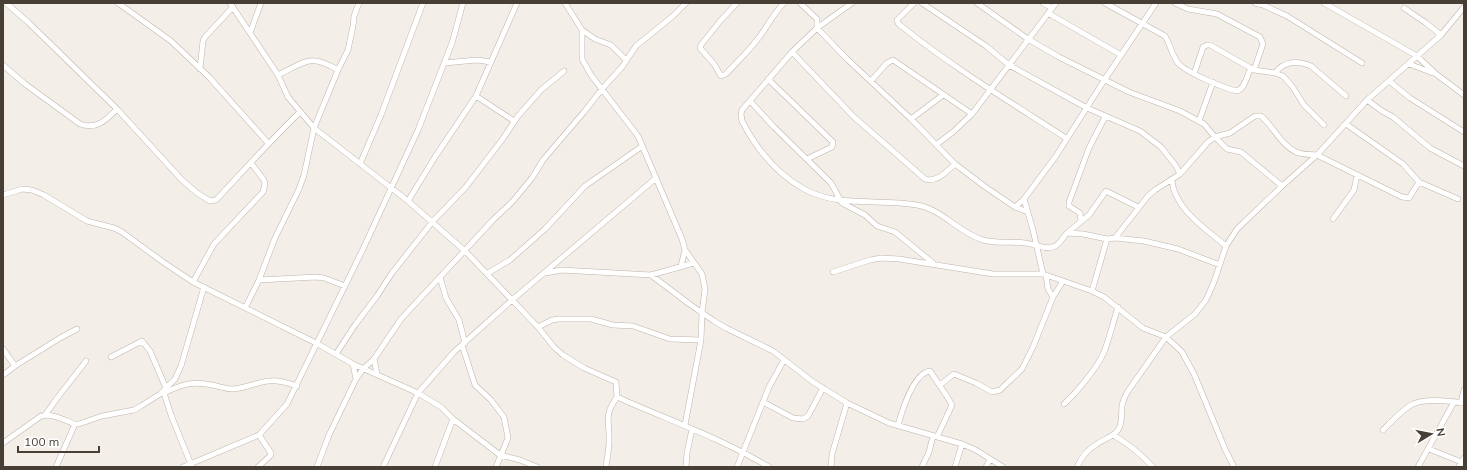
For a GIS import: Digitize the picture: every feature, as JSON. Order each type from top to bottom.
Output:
[{"type":"street","points":[[6,3],[29,23],[117,109],[182,180],[197,193],[210,201],[216,200],[268,143],[300,112]]},
{"type":"street","points":[[118,3],[171,41],[200,69],[268,143]]},
{"type":"street","points":[[250,33],[261,3]]},
{"type":"street","points":[[244,308],[259,280],[275,238],[299,189],[304,175],[314,128],[348,50],[354,26],[354,16],[359,3]]},
{"type":"street","points":[[360,164],[381,115],[423,3]]},
{"type":"street","points":[[182,467],[191,465],[259,435],[287,404],[363,249],[418,130],[452,43],[462,3]]},
{"type":"street","points":[[408,201],[435,157],[476,96],[517,3]]},
{"type":"street","points":[[565,3],[582,30],[595,39],[610,45],[626,60]]},
{"type":"street","points":[[317,467],[329,436],[356,379],[363,369],[374,359],[401,319],[493,220],[517,197],[532,178],[543,160],[618,72],[636,46],[673,16],[686,3]]},
{"type":"street","points":[[737,3],[721,20],[700,48],[714,64],[721,76],[726,74],[753,45],[777,10],[784,3]]},
{"type":"street","points":[[800,3],[817,20],[817,28],[847,59],[912,119],[955,164],[1015,207],[1028,212]]},
{"type":"street","points":[[914,3],[897,20],[898,23],[924,44],[1066,138]]},
{"type":"street","points":[[922,3],[986,46],[1009,65],[1087,108],[1140,131],[1153,140],[1168,155],[1180,174]]},
{"type":"street","points":[[977,3],[1028,39],[1070,63],[1129,92],[1199,121],[1227,149],[1243,154],[1282,186]]},
{"type":"street","points":[[1044,3],[1052,8]]},
{"type":"street","points":[[937,144],[953,132],[972,114],[1056,3]]},
{"type":"street","points":[[1105,3],[1165,36],[1170,43],[1179,64],[1194,74],[1234,91],[1240,90],[1252,69],[1263,44],[1260,37],[1217,14],[1188,9],[1175,3]]},
{"type":"street","points":[[1015,207],[1024,199],[1047,169],[1156,3]]},
{"type":"street","points":[[1255,3],[1287,16],[1362,63]]},
{"type":"street","points":[[1324,3],[1417,56],[1436,74],[1464,95]]},
{"type":"street","points":[[849,4],[817,28],[792,52],[742,110],[742,120],[767,159],[792,181],[816,195],[840,201],[888,202],[918,205],[934,211],[982,240],[995,243],[1028,243],[1037,246],[1052,247],[1059,244],[1066,233],[1089,215],[1106,191],[1138,207]]},
{"type":"street","points":[[200,69],[203,41],[232,5],[278,75],[288,96],[314,128],[391,187],[465,251],[488,273],[538,327],[554,347],[563,355],[584,368],[616,382],[617,397],[612,405],[607,419],[609,441],[606,467]]},
{"type":"street","points":[[1077,467],[1083,457],[1096,444],[1113,435],[1120,427],[1122,406],[1128,391],[1166,337],[1195,314],[1201,307],[1210,292],[1226,246],[1234,234],[1246,220],[1317,155],[1367,100],[1441,35],[1464,6]]},
{"type":"street","points":[[1404,8],[1441,35]]},
{"type":"street","points":[[1048,13],[1121,55]]},
{"type":"street","points":[[582,30],[582,59],[591,75],[633,129],[640,141],[641,147],[682,239],[685,250],[702,274],[704,281],[705,290],[700,340],[685,425]]},
{"type":"street","points":[[1194,74],[1203,47],[1208,45],[1233,57],[1252,69],[1275,73],[1282,76],[1288,81],[1304,104],[1324,125]]},
{"type":"street","points":[[792,52],[854,117],[925,179],[934,180],[955,164]]},
{"type":"street","points":[[278,75],[307,61],[313,60],[329,64],[338,70]]},
{"type":"street","points":[[444,62],[477,60],[491,62]]},
{"type":"street","points":[[871,81],[887,63],[894,60],[972,114]]},
{"type":"street","points":[[1275,73],[1290,62],[1306,64],[1346,96]]},
{"type":"street","points":[[1409,64],[1436,74]]},
{"type":"street","points":[[3,65],[25,84],[80,124],[88,127],[99,124],[117,109]]},
{"type":"street","points":[[336,354],[392,273],[433,222],[465,188],[502,140],[514,121],[541,90],[564,72]]},
{"type":"street","points":[[768,79],[834,142],[832,147],[807,160]]},
{"type":"street","points":[[1389,81],[1410,98],[1464,132]]},
{"type":"street","points":[[1199,121],[1213,82]]},
{"type":"street","points":[[912,119],[943,95]]},
{"type":"street","points":[[476,96],[514,121]]},
{"type":"street","points":[[1367,100],[1393,117],[1430,148],[1464,166]]},
{"type":"street","points":[[750,101],[831,183],[837,192],[840,201],[846,206],[865,215],[877,226],[895,232],[933,264]]},
{"type":"street","points":[[1115,238],[1138,207],[1155,190],[1180,174],[1208,142],[1215,137],[1230,133],[1256,116],[1261,116],[1288,146],[1296,152],[1317,155],[1406,199],[1409,198],[1419,182]]},
{"type":"street","points":[[1081,221],[1080,214],[1069,206],[1069,202],[1089,148],[1105,117]]},
{"type":"street","points":[[1346,124],[1403,164],[1419,182],[1458,199]]},
{"type":"street","points":[[488,273],[510,260],[545,229],[585,186],[641,147]]},
{"type":"street","points":[[193,282],[214,244],[263,192],[265,184],[264,180],[251,163]]},
{"type":"street","points":[[1333,219],[1354,190],[1357,175]]},
{"type":"street","points":[[384,467],[418,393],[435,372],[463,344],[512,300],[544,275],[655,179]]},
{"type":"street","points":[[1172,179],[1172,188],[1176,196],[1190,214],[1226,246]]},
{"type":"street","points":[[3,195],[22,188],[32,190],[44,195],[88,221],[114,228],[122,232],[193,282],[363,369],[418,393],[441,407],[453,419],[500,455],[520,460],[537,467]]},
{"type":"street","points":[[1024,199],[1032,224],[1048,289],[1053,297]]},
{"type":"street","points":[[1066,233],[1083,234],[1107,239],[1115,238],[1144,241],[1172,248],[1220,264]]},
{"type":"street","points":[[1092,292],[1107,239]]},
{"type":"street","points":[[681,266],[685,250]]},
{"type":"street","points":[[834,272],[870,260],[882,258],[899,259],[993,274],[1045,275],[1104,297],[1143,328],[1166,337],[1182,352],[1194,374],[1234,467]]},
{"type":"street","points":[[544,275],[561,270],[651,275],[694,263]]},
{"type":"street","points":[[651,275],[726,328],[764,346],[813,382],[847,403],[880,419],[962,444],[976,450],[1003,467]]},
{"type":"street","points":[[259,280],[316,277],[345,286]]},
{"type":"street","points":[[440,277],[446,298],[459,320],[463,344],[475,385],[491,400],[504,417],[508,438],[496,467]]},
{"type":"street","points":[[940,385],[954,374],[976,383],[992,392],[1000,390],[1022,369],[1033,347],[1053,297],[1063,281]]},
{"type":"street","points":[[163,391],[175,378],[181,366],[204,287]]},
{"type":"street","points":[[1064,404],[1073,396],[1104,353],[1118,307]]},
{"type":"street","points":[[538,327],[552,320],[591,319],[613,325],[633,326],[670,339],[700,340]]},
{"type":"street","points":[[3,374],[77,329]]},
{"type":"street","points":[[111,357],[140,341],[142,341],[150,351],[163,391],[191,465]]},
{"type":"street","points":[[3,349],[15,366]]},
{"type":"street","points":[[374,359],[377,374]]},
{"type":"street","points":[[46,415],[86,360]]},
{"type":"street","points":[[736,467],[769,387],[784,360]]},
{"type":"street","points":[[353,364],[356,379]]},
{"type":"street","points":[[898,425],[910,391],[915,383],[926,372],[930,371],[948,398],[952,407],[935,436],[922,467]]},
{"type":"street","points":[[3,443],[36,419],[46,415],[54,416],[75,424],[102,416],[134,410],[163,391],[190,383],[208,384],[231,389],[269,381],[280,381],[297,386]]},
{"type":"street","points":[[763,402],[793,418],[803,419],[808,416],[823,388]]},
{"type":"street","points":[[1383,430],[1410,405],[1417,402],[1462,403],[1464,390]]},
{"type":"street","points":[[617,397],[685,425],[742,451],[769,467]]},
{"type":"street","points":[[1418,467],[1454,402]]},
{"type":"street","points":[[831,467],[832,454],[847,403]]},
{"type":"street","points":[[435,467],[453,419]]},
{"type":"street","points":[[56,467],[75,424]]},
{"type":"street","points":[[686,467],[692,429]]},
{"type":"street","points":[[258,467],[271,455],[259,435]]},
{"type":"street","points":[[1113,435],[1126,442],[1153,467]]},
{"type":"street","points":[[955,467],[962,444]]},
{"type":"street","points":[[1429,449],[1462,462]]},
{"type":"street","points":[[986,467],[990,459]]}]
